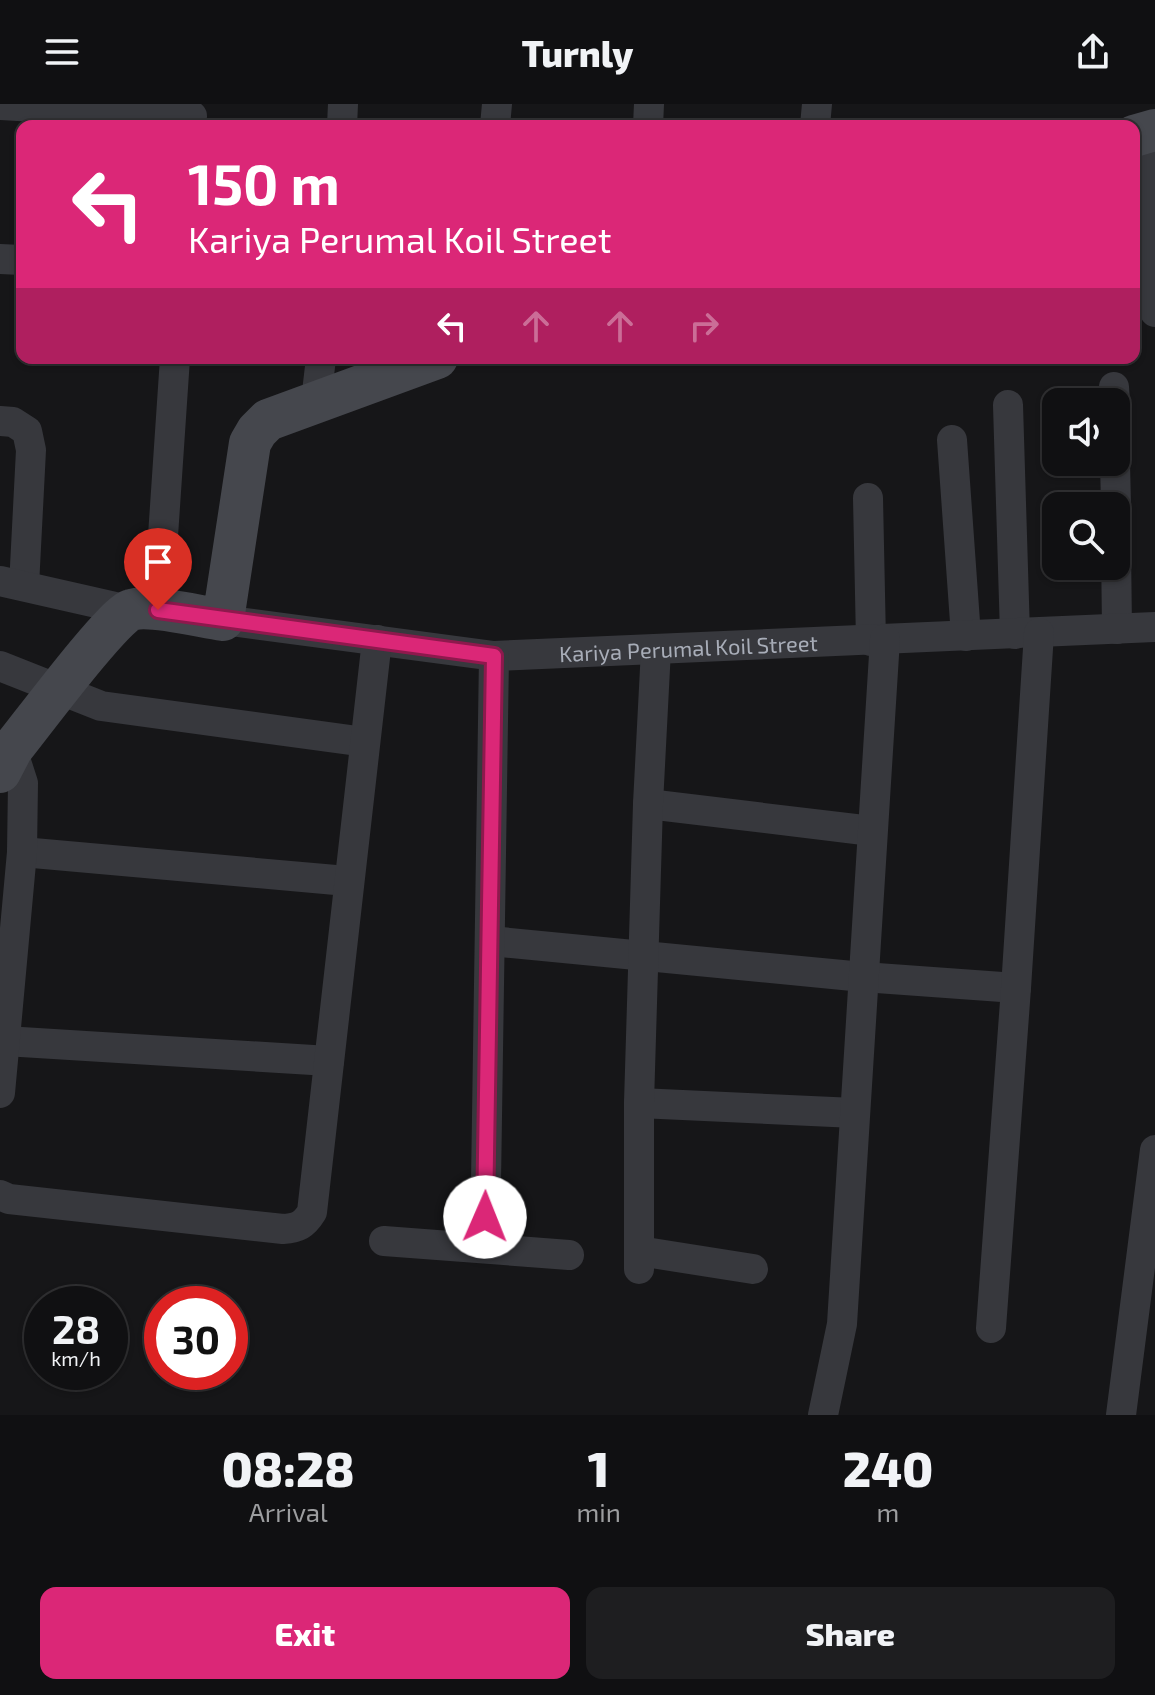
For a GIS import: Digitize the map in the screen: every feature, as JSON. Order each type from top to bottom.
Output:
[{"type":"street","points":[[0,105],[192,115]]},
{"type":"street","points":[[1144,133],[1155,312]]},
{"type":"street","points":[[143,610],[174,364]]},
{"type":"street","points":[[316,401],[320,364]]},
{"type":"street","points":[[0,421],[13,422],[27,431],[31,450],[12,584],[143,610],[223,620],[250,443],[257,431],[268,420],[420,364]]},
{"type":"street","points":[[991,1328],[1016,988],[1027,633],[1008,405]]},
{"type":"street","points":[[952,440],[966,636]]},
{"type":"street","points":[[823,1415],[842,1324],[872,831],[878,640],[868,498]]},
{"type":"street","points":[[1116,580],[1117,629]]},
{"type":"street","points":[[0,1093],[22,852],[23,783],[4,756],[109,628],[143,610]]},
{"type":"street","name":"Kariya Perumal Koil Street","points":[[223,620],[494,656],[1155,627]]},
{"type":"street","points":[[0,1195],[39,1203],[283,1229],[297,1228],[306,1222],[312,1212],[347,881],[377,640]]},
{"type":"street","points":[[656,649],[643,955],[639,1260],[753,1269]]},
{"type":"street","points":[[485,1248],[494,656]]},
{"type":"street","points":[[0,666],[101,706],[365,742]]},
{"type":"street","points":[[648,804],[872,831]]},
{"type":"street","points":[[22,852],[347,881]]},
{"type":"street","points":[[490,941],[863,977],[1016,988]]},
{"type":"street","points":[[5,1041],[329,1061]]},
{"type":"street","points":[[639,1103],[855,1113]]},
{"type":"street","points":[[1121,1415],[1155,1150]]},
{"type":"street","points":[[384,1241],[569,1255]]},
{"type":"route","points":[[158,610],[494,656],[485,1217]]}]
